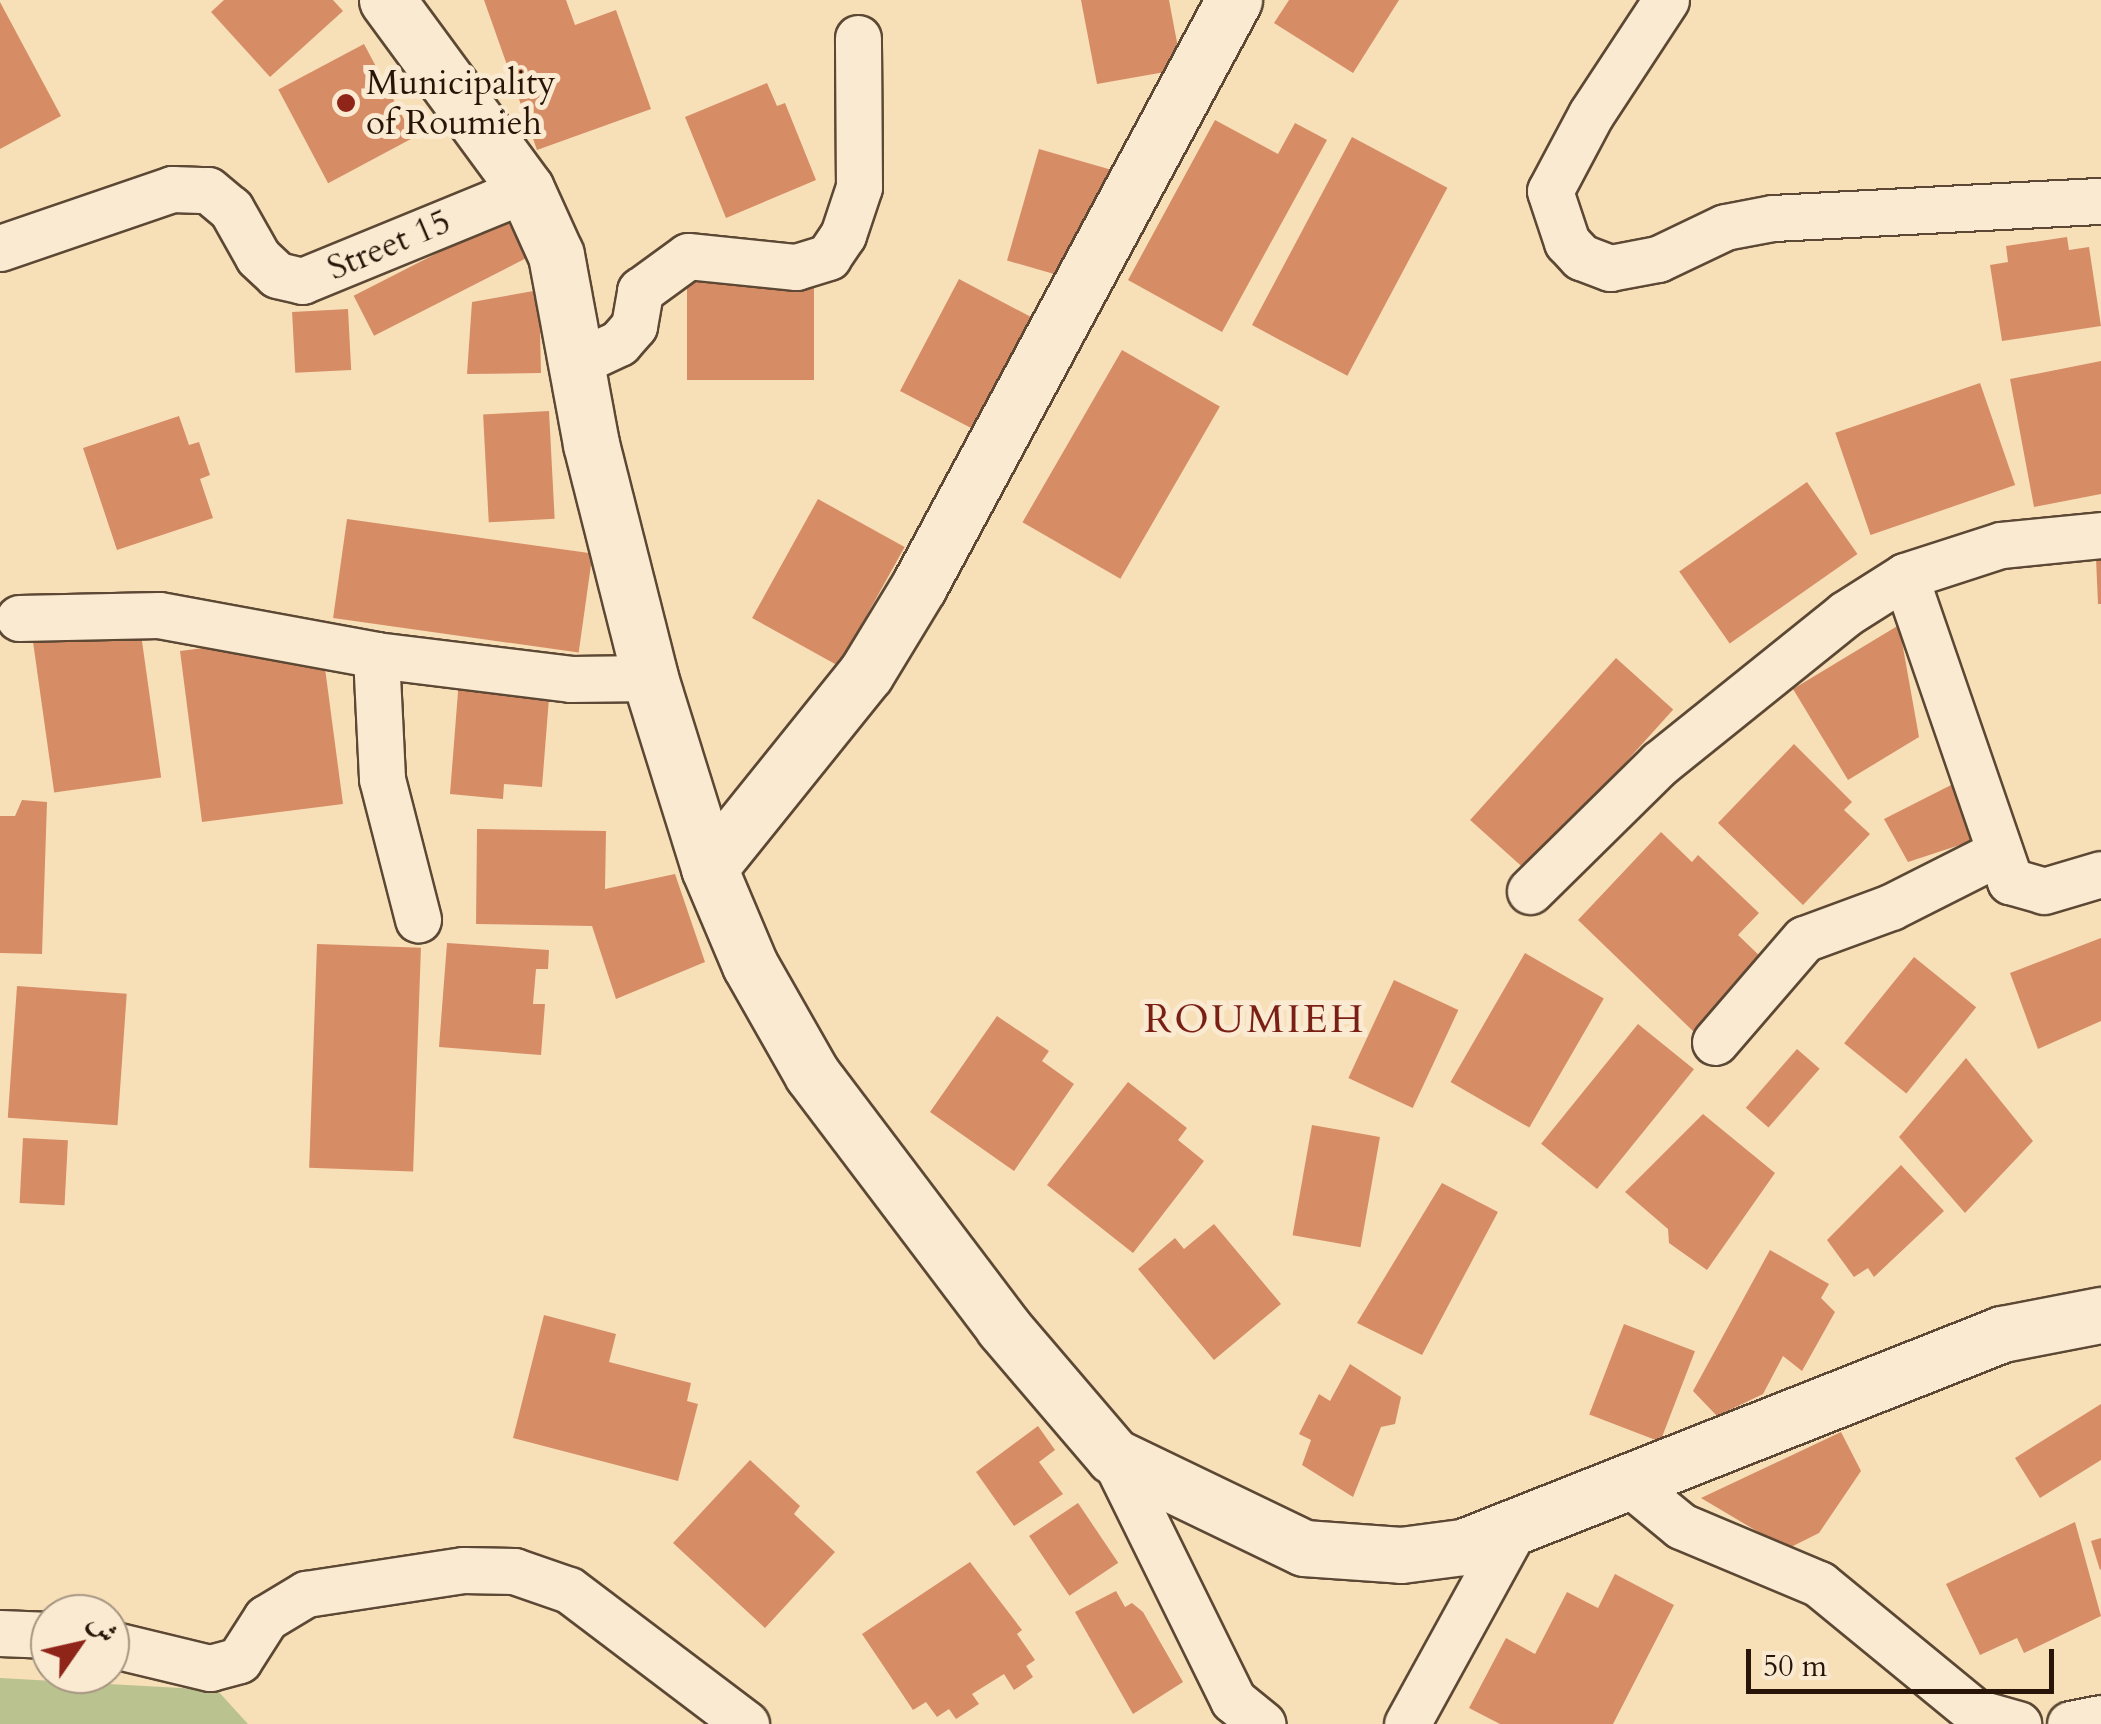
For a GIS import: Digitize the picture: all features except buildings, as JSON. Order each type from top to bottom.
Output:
[{"type":"street","points":[[387,0],[526,189],[556,255],[574,364],[650,678],[710,868],[750,965],[812,1074],[1003,1327],[1112,1456],[1233,1700],[1263,1724]]},
{"type":"street","points":[[1666,0],[1591,114],[1550,191],[1568,242],[1581,257],[1610,268],[1658,259],[1725,227],[1772,218],[2101,201]]},
{"type":"street","points":[[710,868],[866,673],[910,600],[1227,5]]},
{"type":"street","points":[[574,364],[619,343],[634,326],[640,291],[688,256],[796,267],[828,257],[843,236],[859,188],[858,38]]},
{"type":"street","name":"Street 15","points":[[0,248],[172,189],[208,190],[231,208],[268,266],[302,281],[526,189]]},
{"type":"street","points":[[1530,891],[1660,763],[1846,614],[1905,576],[2001,546],[2101,535]]},
{"type":"street","points":[[1905,576],[1996,854],[2010,882],[2044,890],[2101,874]]},
{"type":"street","points":[[19,618],[158,614],[376,655],[571,679],[650,678]]},
{"type":"street","points":[[376,655],[382,779],[418,919]]},
{"type":"street","points":[[1716,1042],[1804,939],[1891,907],[1996,854]]},
{"type":"street","points":[[1112,1456],[1304,1548],[1401,1555],[1512,1531],[2002,1334],[2101,1315]]},
{"type":"street","points":[[1630,1484],[1697,1534],[1819,1584],[1975,1712],[2018,1724]]},
{"type":"street","points":[[1407,1724],[1512,1531]]},
{"type":"street","points":[[130,1649],[210,1668],[239,1660],[266,1618],[306,1594],[463,1570],[514,1571],[569,1590],[746,1724]]},
{"type":"street","points":[[0,1633],[30,1635]]},
{"type":"street","points":[[2070,1724],[2101,1718]]},
{"type":"green space","points":[[0,1678],[30,1680],[30,1694],[130,1694],[130,1685],[217,1690],[248,1724],[0,1724]]},
{"type":"place","name":"Municipality of Roumieh","points":[[346,103]]},
{"type":"district","name":"ROUMIEH","points":[[1255,1020]]}]
